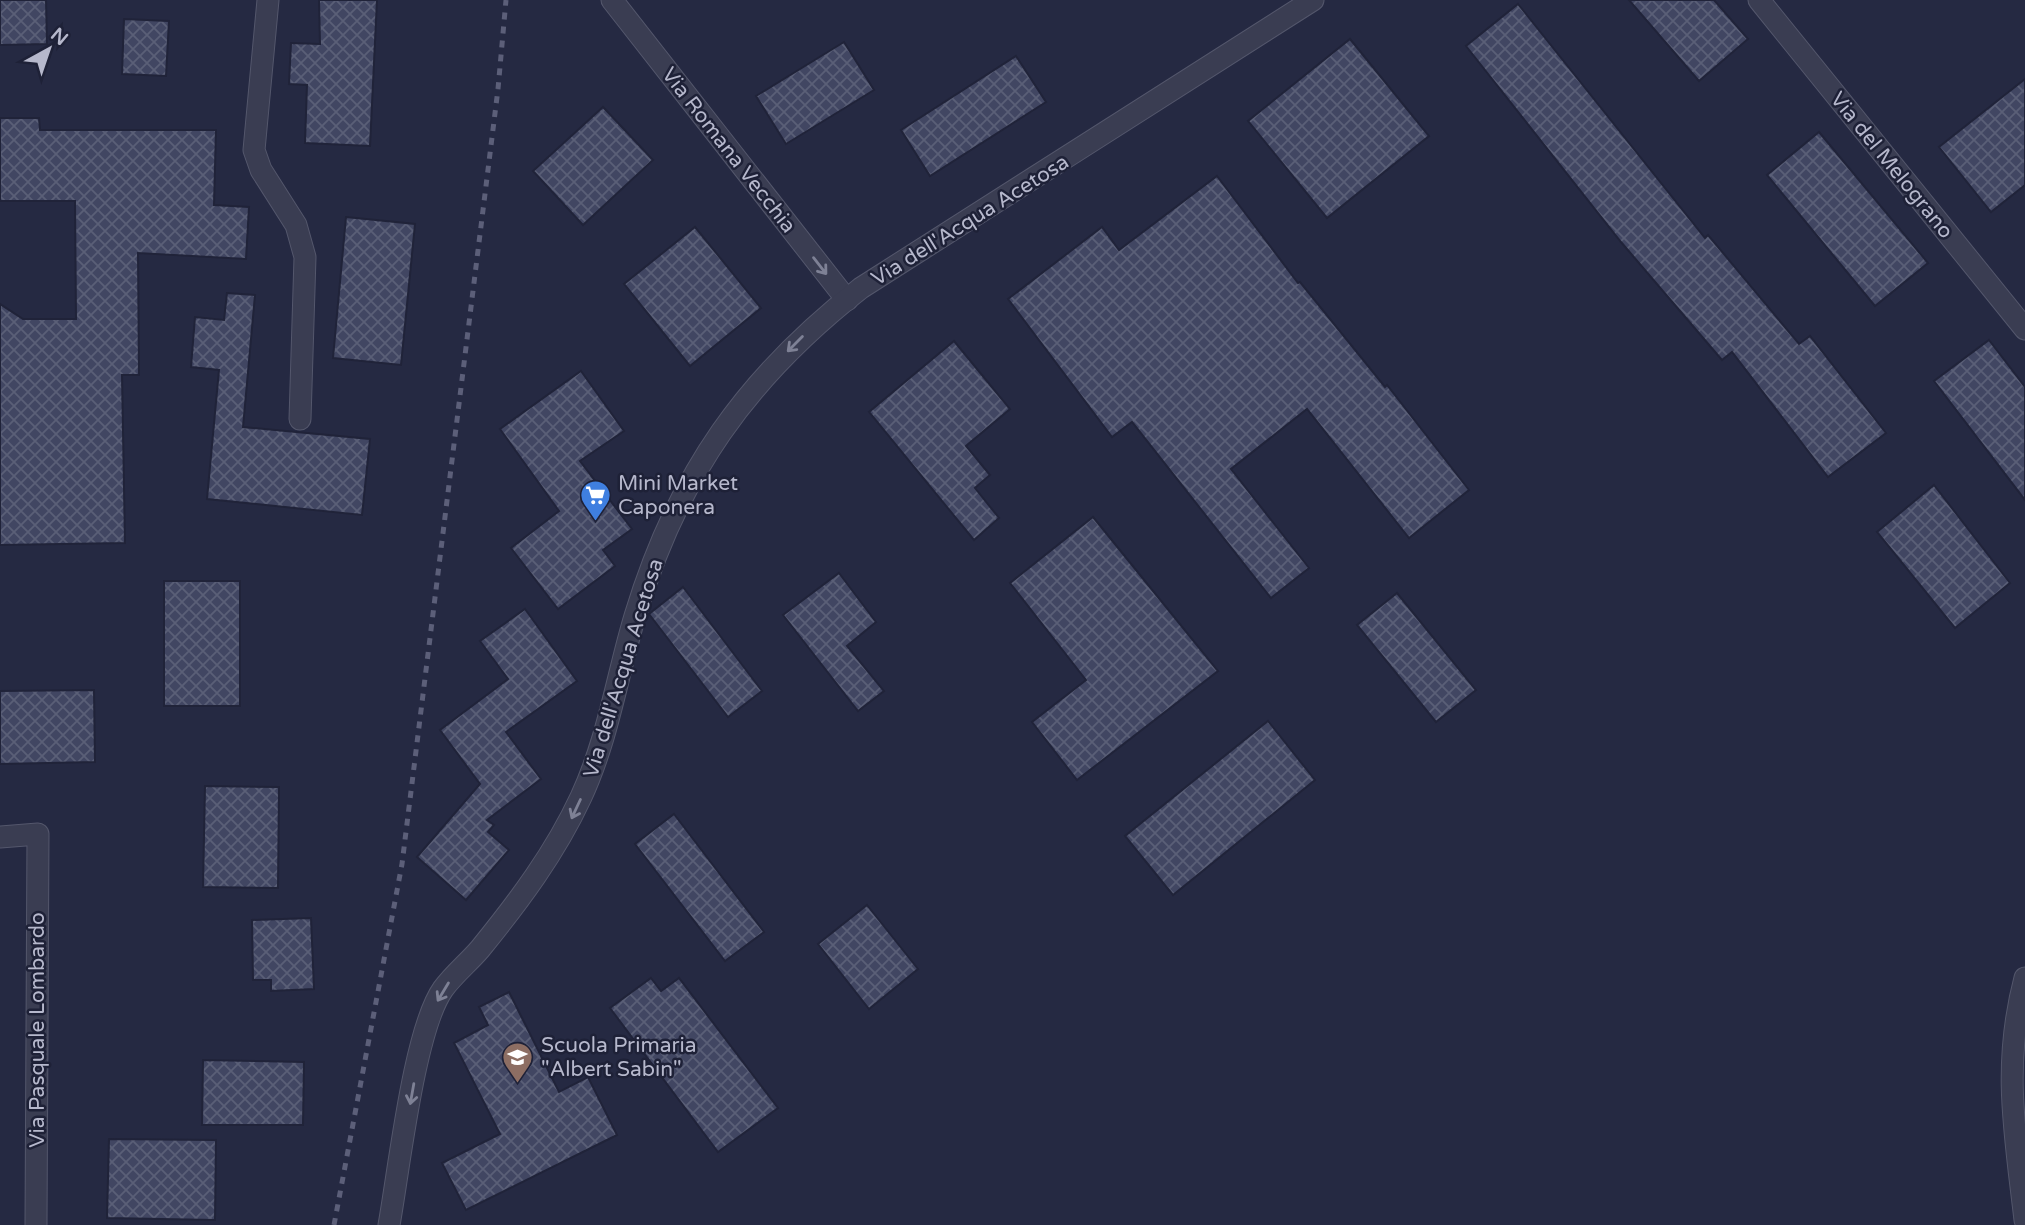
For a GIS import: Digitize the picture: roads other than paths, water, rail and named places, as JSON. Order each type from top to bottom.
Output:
[{"type":"street","points":[[268,0],[254,150],[261,170],[296,226],[305,257],[300,419]]},
{"type":"street","name":"Via Romana Vecchia","points":[[612,0],[847,300]]},
{"type":"street","name":"Via dell'Acqua Acetosa","points":[[389,1225],[419,1054],[442,990],[478,951],[545,865],[566,829],[593,772],[611,713],[626,646],[648,578],[696,470],[746,396],[797,341],[847,300],[1312,0]]},
{"type":"street","name":"Via del Melograno","points":[[1759,0],[2025,330]]},
{"type":"street","name":"Via Pasquale Lombardo","points":[[0,837],[38,834],[36,1225]]},
{"type":"street","points":[[2025,978],[2016,1014],[2010,1093],[2025,1220]]},
{"type":"railway","points":[[334,1225],[402,864],[498,89],[506,0]]},
{"type":"place","name":"Mini Market Caponera","points":[[595,522]]},
{"type":"place","name":"Scuola Primaria \"Albert Sabin\"","points":[[518,1084]]}]
